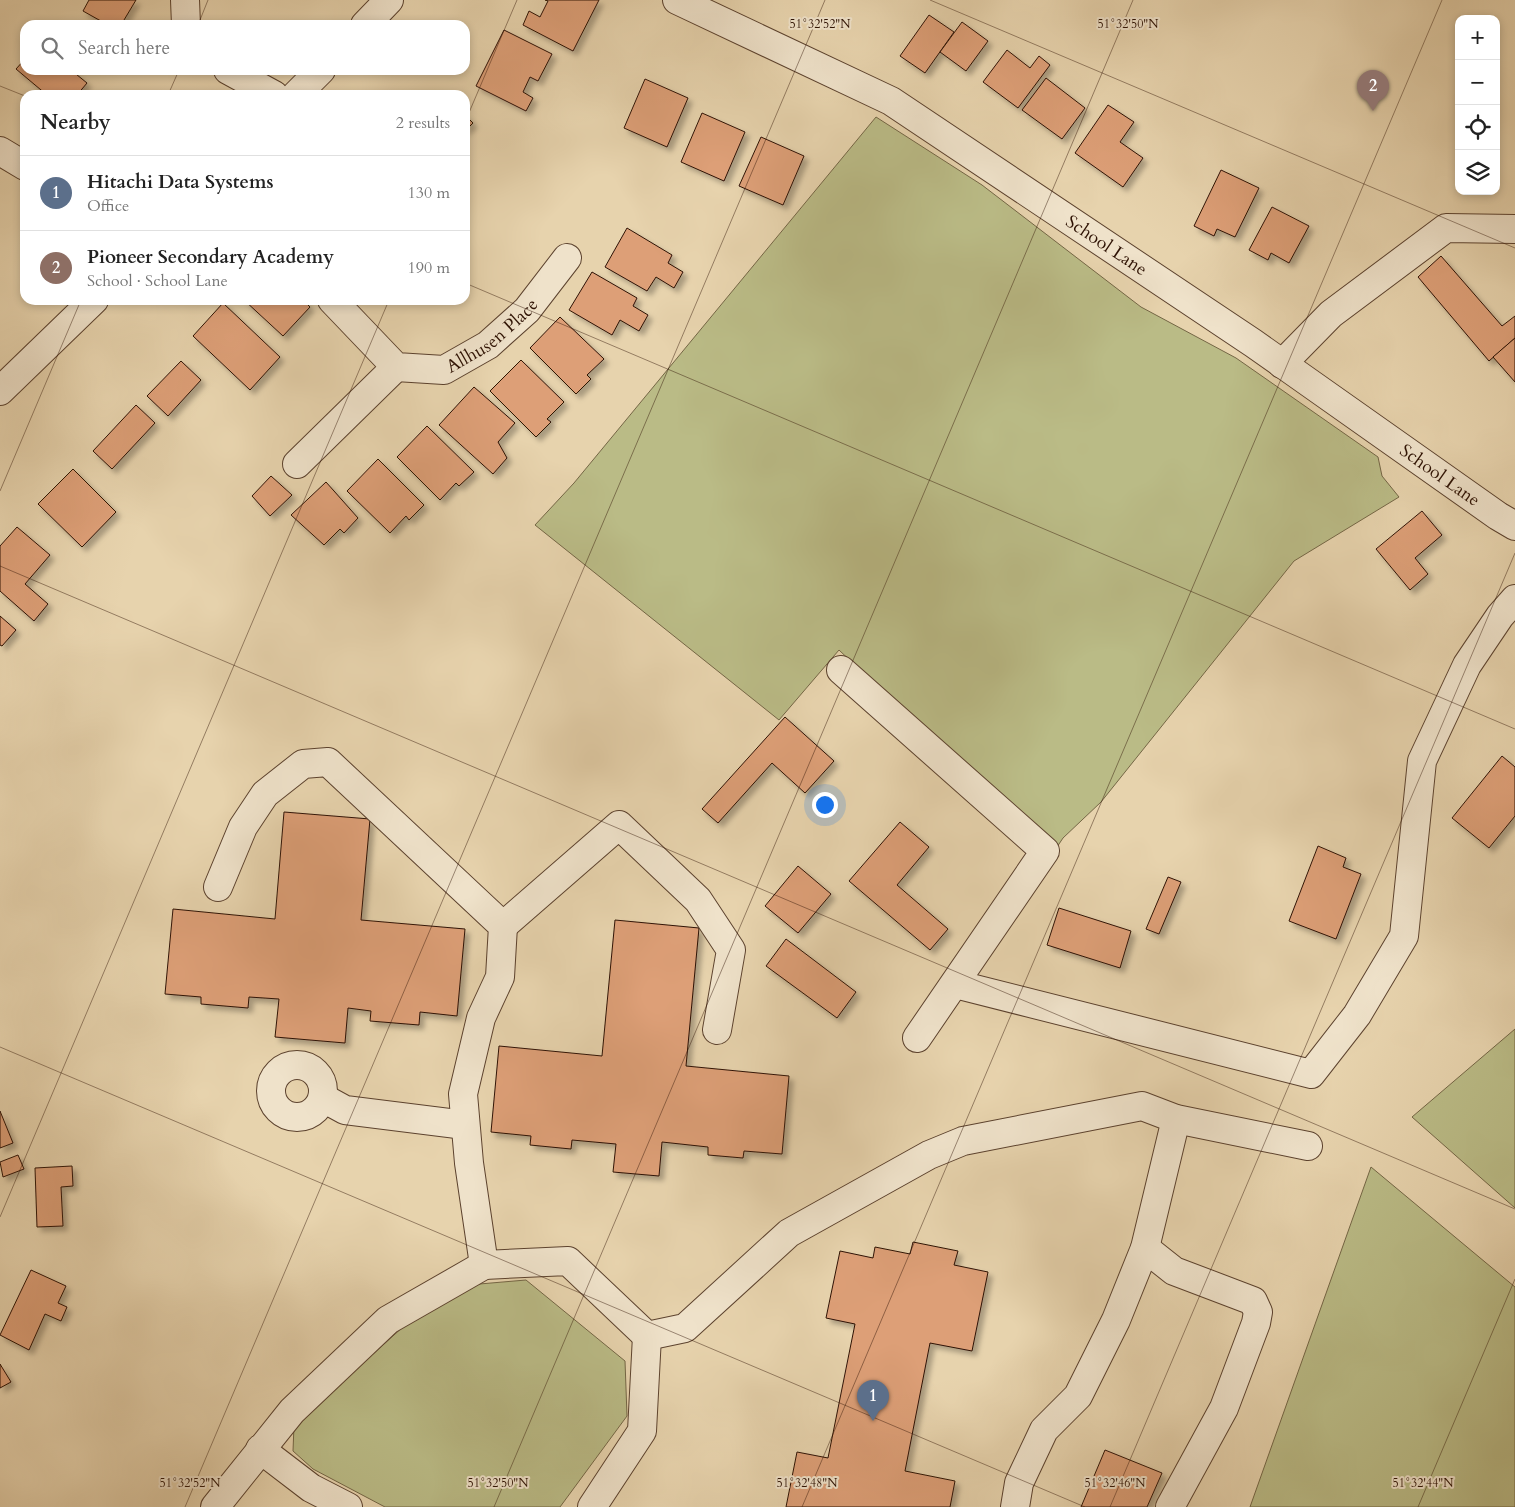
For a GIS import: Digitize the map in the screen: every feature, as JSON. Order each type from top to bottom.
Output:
[{"type":"street","points":[[185,0],[186,20]]},
{"type":"street","points":[[370,20],[389,0]]},
{"type":"street","name":"School Lane","points":[[677,0],[891,101],[1282,364],[1515,526]]},
{"type":"street","points":[[237,75],[265,90]]},
{"type":"street","points":[[301,90],[315,75]]},
{"type":"street","points":[[0,151],[20,163]]},
{"type":"street","points":[[1282,364],[1331,314],[1446,228],[1515,229]]},
{"type":"street","name":"Allhusen Place","points":[[396,368],[444,370],[488,345],[527,310],[567,258]]},
{"type":"street","points":[[0,390],[89,305]]},
{"type":"street","points":[[297,464],[396,368],[337,305]]},
{"type":"street","points":[[955,984],[1311,1074],[1357,1015],[1404,936],[1422,761],[1467,666],[1500,616],[1515,599]]},
{"type":"street","points":[[841,670],[1045,851],[918,1038]]},
{"type":"street","points":[[218,887],[243,827],[265,794],[303,764],[328,762],[503,926]]},
{"type":"street","points":[[484,1265],[463,1094],[481,1018],[500,977],[503,926],[619,826],[698,900],[731,950],[717,1030]]},
{"type":"street","points":[[323,1098],[346,1110],[466,1125]]},
{"type":"street","points":[[647,1336],[684,1328],[789,1233],[929,1155],[963,1141],[1142,1106],[1176,1118],[1308,1146]]},
{"type":"street","points":[[1015,1507],[1019,1483],[1044,1430],[1078,1396],[1116,1320],[1145,1248],[1176,1118]]},
{"type":"street","points":[[1145,1248],[1174,1271],[1252,1301],[1258,1312],[1256,1323],[1224,1408],[1170,1507]]},
{"type":"street","points":[[215,1507],[292,1410],[388,1320],[484,1265],[568,1261],[647,1336],[642,1430],[592,1507]]},
{"type":"street","points":[[260,1449],[306,1498],[348,1507]]},
{"type":"green space","points":[[876,117],[982,185],[1141,307],[1236,358],[1378,457],[1382,476],[1399,497],[1294,561],[1101,802],[1063,838],[1053,853],[839,650],[779,720],[535,525],[574,483]]},
{"type":"green space","points":[[1515,1029],[1515,1208],[1412,1117]]},
{"type":"green space","points":[[1371,1167],[1515,1287],[1515,1507],[1250,1507]]},
{"type":"green space","points":[[526,1280],[625,1361],[627,1416],[560,1507],[385,1507],[313,1469],[293,1451],[294,1425],[404,1326],[468,1285]]},
{"type":"building","points":[[89,0],[136,0],[124,20],[99,20],[83,11]]},
{"type":"building","points":[[545,0],[599,0],[573,51],[523,25],[529,11],[540,17],[548,1]]},
{"type":"building","points":[[929,15],[954,32],[925,73],[900,56]]},
{"type":"building","points":[[962,22],[988,41],[966,71],[940,52]]},
{"type":"building","points":[[504,30],[552,54],[538,81],[530,77],[523,92],[533,98],[526,111],[476,86]]},
{"type":"building","points":[[1007,50],[1030,68],[1039,56],[1050,65],[1018,108],[983,82]]},
{"type":"building","points":[[23,75],[77,75],[87,83],[81,90],[41,90]]},
{"type":"building","points":[[1046,78],[1085,108],[1062,139],[1022,110]]},
{"type":"building","points":[[645,79],[688,98],[667,147],[624,128]]},
{"type":"building","points":[[1108,105],[1134,122],[1120,142],[1143,158],[1123,187],[1075,153]]},
{"type":"building","points":[[702,113],[745,132],[724,181],[681,162]]},
{"type":"building","points":[[761,137],[804,156],[783,205],[739,186]]},
{"type":"building","points":[[1221,170],[1259,188],[1235,237],[1217,229],[1214,236],[1194,226]]},
{"type":"building","points":[[1272,207],[1309,226],[1289,263],[1271,253],[1268,260],[1249,250]]},
{"type":"building","points":[[627,228],[672,255],[668,263],[683,272],[674,288],[656,277],[647,291],[605,267]]},
{"type":"building","points":[[1441,256],[1502,326],[1515,316],[1515,338],[1489,361],[1418,277]]},
{"type":"building","points":[[592,272],[637,298],[633,306],[648,315],[639,331],[620,320],[612,335],[569,310]]},
{"type":"building","points":[[221,305],[225,305],[280,357],[250,390],[193,336]]},
{"type":"building","points":[[249,305],[308,305],[310,307],[283,336]]},
{"type":"building","points":[[560,317],[604,359],[587,375],[591,379],[576,394],[530,348]]},
{"type":"building","points":[[1515,338],[1515,382],[1493,357]]},
{"type":"building","points":[[521,360],[564,402],[547,419],[551,422],[536,437],[490,391]]},
{"type":"building","points":[[181,361],[201,380],[168,416],[147,396]]},
{"type":"building","points":[[474,387],[515,423],[498,442],[507,458],[493,474],[439,425]]},
{"type":"building","points":[[136,405],[155,423],[112,469],[93,451]]},
{"type":"building","points":[[427,426],[474,472],[459,486],[456,483],[440,500],[397,457]]},
{"type":"building","points":[[378,459],[424,505],[409,520],[406,516],[390,533],[347,491]]},
{"type":"building","points":[[73,469],[116,512],[82,547],[38,504]]},
{"type":"building","points":[[271,476],[292,495],[270,516],[252,496]]},
{"type":"building","points":[[326,482],[358,518],[344,533],[340,529],[324,545],[291,515]]},
{"type":"building","points":[[1422,511],[1442,535],[1415,558],[1428,574],[1410,590],[1376,549]]},
{"type":"building","points":[[17,527],[50,555],[25,584],[48,604],[34,621],[0,591],[0,546]]},
{"type":"building","points":[[0,616],[16,630],[2,646],[0,645]]},
{"type":"building","points":[[785,717],[834,761],[805,793],[772,763],[718,823],[702,809]]},
{"type":"building","points":[[1502,756],[1515,767],[1515,816],[1489,848],[1452,818]]},
{"type":"building","points":[[284,812],[370,819],[361,920],[465,929],[457,1016],[420,1012],[419,1025],[370,1021],[371,1011],[348,1008],[345,1043],[275,1037],[279,999],[249,997],[248,1008],[201,1004],[201,997],[165,994],[173,909],[275,919]]},
{"type":"building","points":[[900,822],[929,847],[897,885],[948,929],[930,950],[849,881]]},
{"type":"building","points":[[1318,846],[1346,858],[1343,867],[1361,874],[1336,939],[1289,921]]},
{"type":"building","points":[[798,866],[831,894],[798,933],[765,906]]},
{"type":"building","points":[[1168,877],[1181,882],[1159,934],[1146,929]]},
{"type":"building","points":[[1059,908],[1131,931],[1120,968],[1047,945]]},
{"type":"building","points":[[615,920],[699,928],[686,1066],[789,1076],[782,1154],[744,1151],[743,1158],[708,1155],[708,1147],[662,1142],[659,1176],[613,1172],[616,1144],[572,1140],[571,1149],[530,1145],[531,1136],[491,1132],[499,1046],[602,1056]]},
{"type":"building","points":[[786,939],[856,992],[837,1018],[766,966]]},
{"type":"building","points":[[0,1111],[13,1143],[0,1148]]},
{"type":"building","points":[[18,1155],[24,1169],[3,1177],[0,1162]]},
{"type":"building","points":[[72,1166],[73,1186],[61,1187],[63,1226],[37,1227],[35,1168]]},
{"type":"building","points":[[913,1242],[958,1251],[954,1265],[988,1272],[972,1351],[930,1343],[905,1471],[955,1481],[950,1507],[786,1507],[797,1452],[828,1458],[855,1324],[826,1318],[840,1251],[873,1258],[875,1247],[910,1254]]},
{"type":"building","points":[[31,1270],[66,1286],[58,1303],[67,1307],[61,1321],[45,1314],[29,1350],[0,1335]]},
{"type":"building","points":[[0,1364],[11,1382],[0,1388]]},
{"type":"building","points":[[1105,1450],[1162,1473],[1147,1507],[1081,1507]]},
{"type":"place","name":"Pioneer Secondary Academy","points":[[1373,111]]},
{"type":"place","name":"Hitachi Data Systems","points":[[873,1421]]}]
